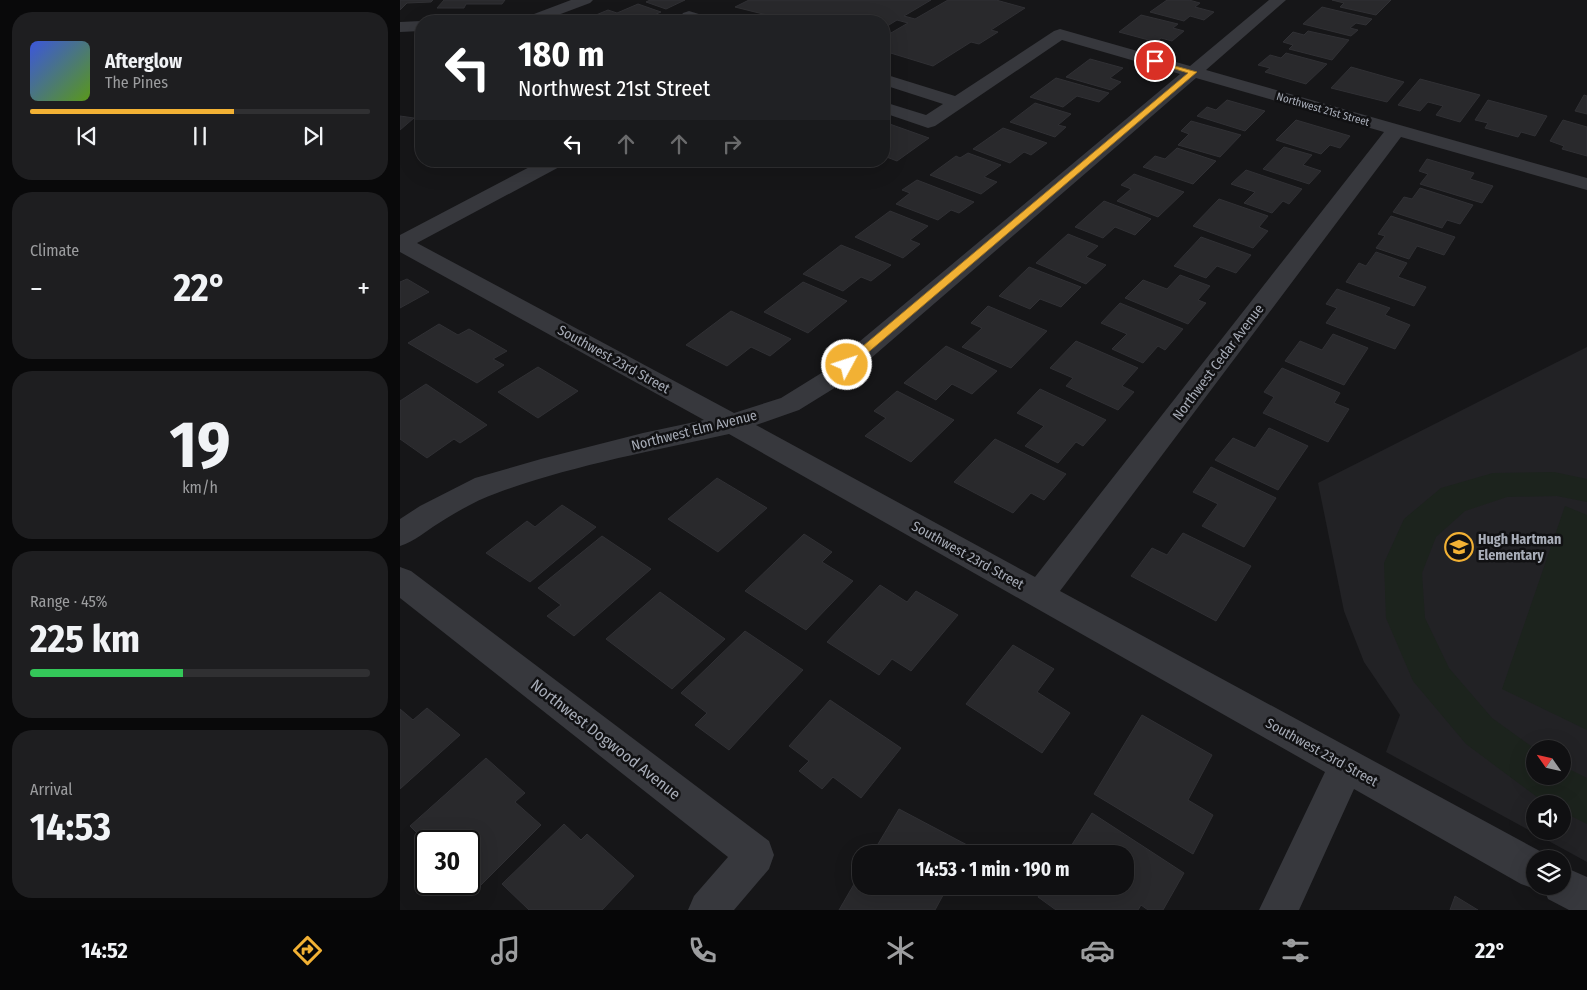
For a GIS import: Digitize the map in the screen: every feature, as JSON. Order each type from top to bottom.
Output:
[{"type":"street","points":[[544,15],[585,0]]},
{"type":"street","name":"Northwest Elm Avenue","points":[[400,534],[430,514],[486,486],[540,469],[643,443],[732,424],[790,404],[832,378],[1278,0]]},
{"type":"street","points":[[400,27],[415,26]]},
{"type":"street","name":"Northwest 21st Street","points":[[956,103],[1060,34],[1587,184]]},
{"type":"street","points":[[890,81],[956,103]]},
{"type":"street","points":[[890,109],[928,122],[956,103]]},
{"type":"street","name":"Northwest Cedar Avenue","points":[[1039,595],[1396,130]]},
{"type":"street","points":[[400,244],[545,167]]},
{"type":"street","name":"Southwest 23rd Street","points":[[400,244],[732,424],[1526,865]]},
{"type":"street","name":"Northwest Dogwood Avenue","points":[[400,580],[755,855],[708,910]]},
{"type":"street","points":[[1279,910],[1346,766]]},
{"type":"street","points":[[1571,890],[1587,898]]},
{"type":"shaded area","name":"Hugh Hartman Elementary","points":[[1587,347],[1587,862],[1571,853],[1571,850],[1565,850],[1547,840],[1571,840],[1571,795],[1526,795],[1526,829],[1386,752],[1400,715],[1364,662],[1344,611],[1318,483]]},
{"type":"shaded area","points":[[1554,472],[1587,479],[1587,502],[1557,496],[1507,497],[1465,511],[1436,537],[1422,573],[1425,618],[1449,668],[1492,718],[1526,743],[1526,785],[1571,785],[1571,770],[1587,778],[1587,824],[1571,816],[1571,795],[1535,795],[1466,744],[1413,681],[1386,618],[1384,563],[1404,519],[1441,488],[1493,473]]},
{"type":"shaded area","points":[[1565,506],[1587,515],[1587,730],[1502,689]]},
{"type":"building","points":[[400,0],[433,0],[431,2],[407,3],[400,10]]},
{"type":"building","points":[[444,0],[505,0],[502,4],[466,4],[464,8],[437,8]]},
{"type":"building","points":[[650,0],[685,0],[666,9],[646,2]]},
{"type":"building","points":[[749,0],[931,0],[904,16],[915,19],[948,0],[996,0],[1025,8],[991,30],[998,32],[979,44],[971,42],[933,66],[890,53],[890,34],[908,23],[897,20],[890,24],[890,15],[767,15],[735,7]]},
{"type":"building","points":[[1167,0],[1189,0],[1200,3],[1195,7],[1214,12],[1204,20],[1190,16],[1184,21],[1150,12]]},
{"type":"building","points":[[1332,0],[1391,0],[1376,15],[1340,7],[1344,3]]},
{"type":"building","points":[[638,4],[661,12],[654,15],[596,15],[608,10],[617,13]]},
{"type":"building","points":[[1322,7],[1372,19],[1366,25],[1356,23],[1350,28],[1358,30],[1351,36],[1303,24]]},
{"type":"building","points":[[1141,15],[1178,24],[1173,28],[1184,31],[1172,41],[1161,38],[1156,42],[1119,32]]},
{"type":"building","points":[[1308,31],[1349,40],[1332,60],[1289,49],[1293,45],[1283,42],[1293,32],[1304,35]]},
{"type":"building","points":[[1286,53],[1327,64],[1306,84],[1265,72],[1270,68],[1258,65],[1270,55],[1281,58]]},
{"type":"building","points":[[1090,59],[1123,68],[1110,78],[1121,82],[1111,90],[1066,77]]},
{"type":"building","points":[[1351,67],[1404,82],[1387,102],[1331,88]]},
{"type":"building","points":[[1056,78],[1109,93],[1099,102],[1077,96],[1063,107],[1030,97]]},
{"type":"building","points":[[1420,79],[1480,95],[1460,122],[1436,115],[1443,106],[1428,102],[1420,111],[1398,105]]},
{"type":"building","points":[[1584,95],[1587,96],[1587,114],[1575,111]]},
{"type":"building","points":[[1227,100],[1265,111],[1245,131],[1197,116],[1207,107],[1216,110]]},
{"type":"building","points":[[1488,100],[1547,116],[1535,136],[1521,132],[1518,137],[1485,128],[1488,123],[1475,120]]},
{"type":"building","points":[[1035,103],[1071,114],[1058,125],[1066,127],[1055,137],[1010,122]]},
{"type":"building","points":[[400,116],[414,118],[400,130]]},
{"type":"building","points":[[1296,120],[1350,136],[1340,148],[1330,145],[1321,154],[1276,140]]},
{"type":"building","points":[[1563,120],[1587,127],[1587,156],[1562,149],[1564,146],[1550,141]]},
{"type":"building","points":[[1191,121],[1241,135],[1220,157],[1178,145],[1189,134],[1181,131]]},
{"type":"building","points":[[890,124],[929,138],[897,161],[890,158]]},
{"type":"building","points":[[1003,128],[1047,143],[1031,155],[1024,152],[1010,163],[973,149]]},
{"type":"building","points":[[1284,147],[1312,155],[1303,165],[1321,171],[1309,184],[1263,169]]},
{"type":"building","points":[[1177,148],[1216,161],[1193,184],[1143,167],[1155,156],[1165,159]]},
{"type":"building","points":[[968,153],[1001,165],[984,177],[997,182],[981,194],[930,175],[956,156],[960,158]]},
{"type":"building","points":[[1427,159],[1474,173],[1470,179],[1493,186],[1482,203],[1420,184],[1428,174],[1419,171]]},
{"type":"building","points":[[1246,170],[1302,189],[1289,204],[1283,201],[1272,213],[1244,203],[1255,192],[1231,184]]},
{"type":"building","points":[[1134,174],[1184,192],[1158,217],[1117,201],[1131,189],[1121,185]]},
{"type":"building","points":[[917,180],[974,202],[959,213],[951,210],[938,220],[896,204],[910,193],[902,190]]},
{"type":"building","points":[[1420,188],[1473,205],[1460,224],[1447,220],[1442,228],[1393,212],[1404,197],[1412,199]]},
{"type":"building","points":[[1219,199],[1268,216],[1259,227],[1268,231],[1253,248],[1193,226]]},
{"type":"building","points":[[1104,201],[1151,219],[1135,235],[1115,227],[1103,238],[1075,227]]},
{"type":"building","points":[[890,211],[928,226],[910,240],[920,244],[903,258],[855,237]]},
{"type":"building","points":[[1391,216],[1455,237],[1444,255],[1417,246],[1409,259],[1376,248],[1385,236],[1378,234]]},
{"type":"building","points":[[1068,234],[1098,246],[1086,257],[1106,265],[1086,284],[1036,263]]},
{"type":"building","points":[[1201,237],[1251,255],[1236,273],[1217,266],[1206,278],[1174,266]]},
{"type":"building","points":[[841,245],[891,265],[871,281],[861,277],[843,291],[803,274]]},
{"type":"building","points":[[1376,252],[1407,263],[1398,277],[1426,287],[1414,306],[1346,282],[1359,263],[1366,266]]},
{"type":"building","points":[[1029,267],[1081,287],[1061,307],[1040,299],[1030,309],[999,296]]},
{"type":"building","points":[[1180,275],[1210,286],[1198,300],[1206,303],[1188,324],[1125,298],[1143,280],[1167,289]]},
{"type":"building","points":[[407,279],[429,292],[400,308],[400,282]]},
{"type":"building","points":[[803,282],[847,301],[808,333],[764,312]]},
{"type":"building","points":[[1337,289],[1390,308],[1385,315],[1410,325],[1395,349],[1326,323],[1337,308],[1326,304]]},
{"type":"building","points":[[1120,303],[1183,329],[1165,350],[1158,346],[1143,363],[1112,349],[1127,334],[1101,323]]},
{"type":"building","points":[[988,306],[1047,331],[1011,368],[962,347],[982,328],[971,323]]},
{"type":"building","points":[[731,311],[791,339],[770,356],[751,347],[727,366],[686,345]]},
{"type":"building","points":[[439,324],[458,335],[469,329],[507,351],[493,359],[504,365],[477,383],[408,343]]},
{"type":"building","points":[[1333,334],[1368,348],[1344,385],[1285,361],[1300,341],[1322,350]]},
{"type":"building","points":[[1076,341],[1138,368],[1122,386],[1134,392],[1118,410],[1066,386],[1073,378],[1050,368]]},
{"type":"building","points":[[946,346],[997,371],[972,394],[952,384],[936,400],[904,383]]},
{"type":"building","points":[[538,367],[578,391],[538,418],[498,392]]},
{"type":"building","points":[[1282,368],[1340,393],[1334,403],[1349,409],[1328,442],[1263,413],[1274,397],[1264,392]]},
{"type":"building","points":[[426,384],[487,425],[460,443],[454,439],[427,458],[400,439],[400,401]]},
{"type":"building","points":[[1040,389],[1106,420],[1083,446],[1076,442],[1058,463],[1025,446],[1044,426],[1017,413]]},
{"type":"building","points":[[897,391],[954,420],[911,462],[865,436],[886,418],[874,411]]},
{"type":"building","points":[[1269,428],[1308,446],[1278,490],[1215,460],[1233,438],[1255,448]]},
{"type":"building","points":[[995,439],[1066,474],[1044,500],[1031,493],[1013,513],[954,482]]},
{"type":"building","points":[[1211,467],[1276,498],[1244,547],[1202,526],[1218,504],[1193,492]]},
{"type":"building","points":[[717,478],[767,508],[718,552],[668,519]]},
{"type":"building","points":[[562,505],[596,527],[530,582],[486,553],[527,521],[535,527]]},
{"type":"building","points":[[1183,533],[1251,566],[1216,621],[1131,576],[1152,548],[1167,555]]},
{"type":"building","points":[[804,534],[832,552],[822,562],[853,581],[806,630],[745,591]]},
{"type":"building","points":[[602,536],[651,569],[574,636],[547,616],[561,605],[538,588]]},
{"type":"building","points":[[880,585],[907,602],[916,591],[958,615],[911,671],[892,659],[879,675],[827,642]]},
{"type":"building","points":[[660,592],[725,639],[672,689],[606,639]]},
{"type":"building","points":[[745,631],[803,670],[729,750],[695,725],[707,713],[681,693]]},
{"type":"building","points":[[1013,645],[1054,669],[1037,692],[1070,713],[1042,753],[966,704]]},
{"type":"building","points":[[830,700],[901,748],[861,798],[833,777],[822,789],[799,771],[809,761],[789,746]]},
{"type":"building","points":[[427,708],[460,735],[400,789],[400,709],[413,720]]},
{"type":"building","points":[[1142,715],[1212,755],[1188,800],[1213,815],[1193,854],[1094,794]]},
{"type":"building","points":[[486,758],[525,793],[515,802],[541,825],[480,886],[480,830],[415,831],[410,826]]},
{"type":"building","points":[[899,809],[967,845],[877,845]]},
{"type":"building","points":[[1092,813],[1184,873],[1163,910],[1148,910],[1141,905],[1138,910],[1056,910],[1038,897],[1039,895],[1134,895],[1134,845],[1072,845]]},
{"type":"building","points":[[564,824],[581,840],[587,834],[634,876],[602,910],[529,910],[502,884]]},
{"type":"building","points":[[852,888],[852,895],[943,895],[935,910],[839,910]]},
{"type":"building","points":[[1455,896],[1478,910],[1450,910]]},
{"type":"place","name":"Hugh Hartman Elementary","points":[[1459,547]]},
{"type":"route","points":[[847,365],[1194,72],[1155,61]]}]
